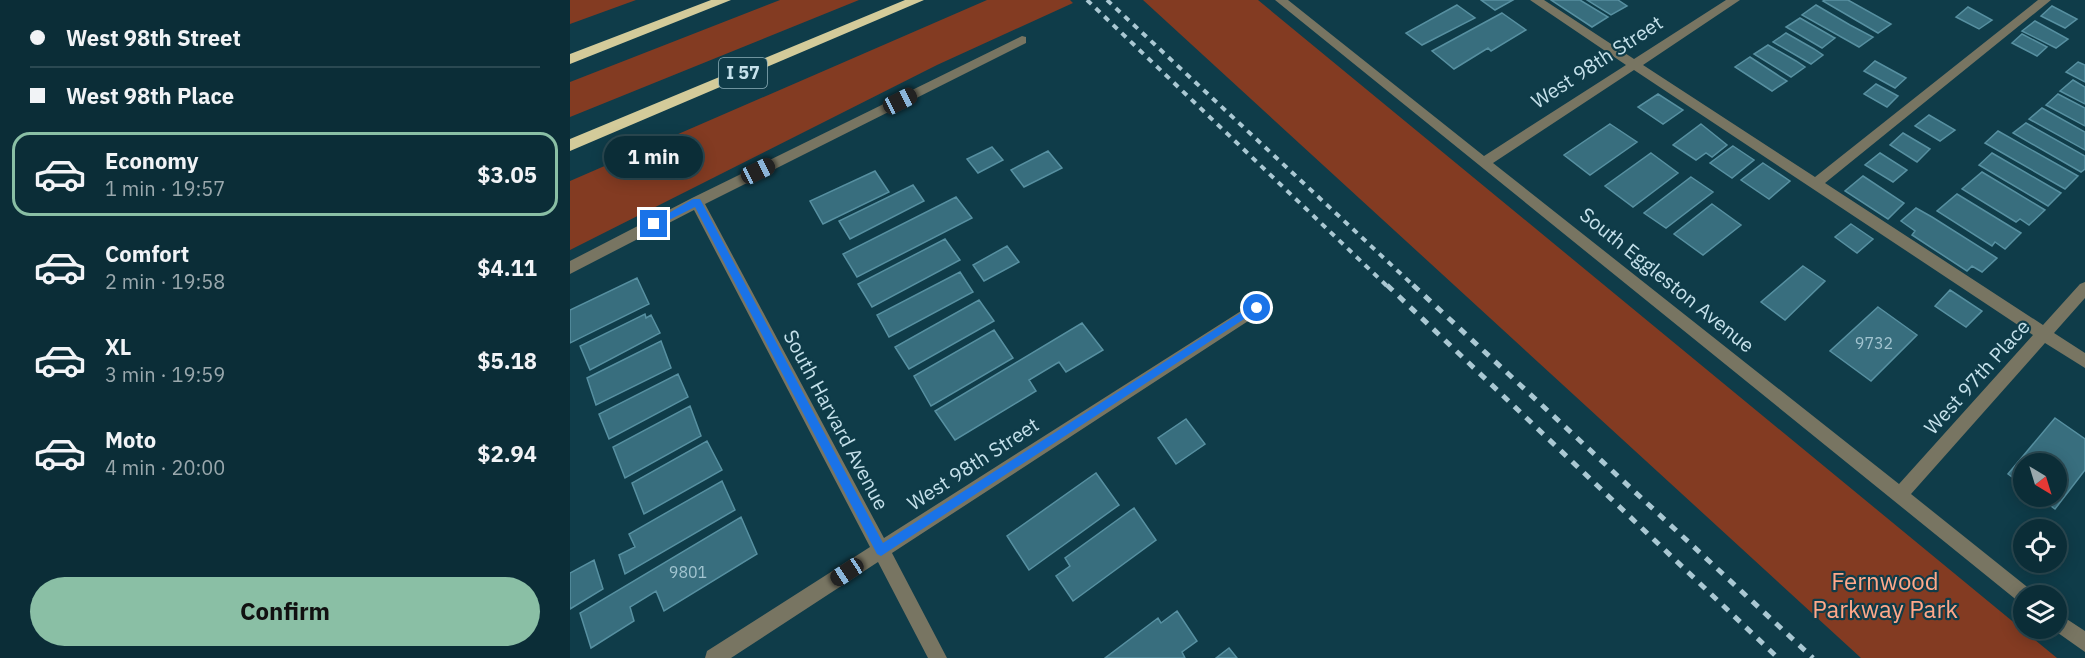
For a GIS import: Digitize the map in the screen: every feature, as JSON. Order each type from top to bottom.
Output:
[{"type":"highway","points":[[570,59],[724,0]]},
{"type":"highway","name":"I 57","points":[[570,145],[917,0]]},
{"type":"street","name":"South Eggleston Avenue","points":[[1281,0],[2013,586]]},
{"type":"street","points":[[1536,0],[2085,361]]},
{"type":"street","name":"West 98th Street","points":[[1484,162],[1734,0]]},
{"type":"street","points":[[1815,184],[2045,0]]},
{"type":"street","points":[[570,268],[696,202],[1022,40]]},
{"type":"street","name":"South Harvard Avenue","points":[[696,202],[938,658]]},
{"type":"street","name":"West 97th Place","points":[[1899,495],[2085,288]]},
{"type":"street","name":"West 98th Street","points":[[714,658],[1257,308]]},
{"type":"street","points":[[2067,629],[2085,643]]},
{"type":"green space","points":[[570,0],[636,0],[570,24]]},
{"type":"green space","points":[[780,0],[859,0],[570,117],[570,82]]},
{"type":"green space","points":[[987,0],[1070,0],[1073,3],[937,65],[570,250],[570,181]]},
{"type":"green space","name":"Fernwood Parkway Park","points":[[1143,0],[1258,0],[2013,622],[2013,639],[2034,639],[2057,658],[1861,658]]},
{"type":"building","points":[[1481,0],[1513,0],[1495,10]]},
{"type":"building","points":[[1551,0],[1580,0],[1608,17],[1592,27]]},
{"type":"building","points":[[1587,0],[1618,0],[1627,6],[1611,15]]},
{"type":"building","points":[[1848,0],[1891,24],[1878,33],[1823,1]]},
{"type":"building","points":[[1457,5],[1475,18],[1422,45],[1406,33]]},
{"type":"building","points":[[1816,5],[1873,37],[1859,47],[1802,15]]},
{"type":"building","points":[[2052,6],[2077,19],[2065,28],[2041,16]]},
{"type":"building","points":[[1968,7],[1992,20],[1979,29],[1956,17]]},
{"type":"building","points":[[1502,13],[1526,30],[1491,51],[1488,48],[1454,69],[1432,51]]},
{"type":"building","points":[[1800,18],[1835,38],[1822,48],[1786,27]]},
{"type":"building","points":[[2035,21],[2068,39],[2056,48],[2022,31]]},
{"type":"building","points":[[1786,33],[1823,55],[1811,64],[1773,42]]},
{"type":"building","points":[[2022,34],[2047,47],[2037,56],[2012,43]]},
{"type":"building","points":[[1768,45],[1805,67],[1791,77],[1754,54]]},
{"type":"building","points":[[1750,57],[1787,81],[1772,91],[1735,67]]},
{"type":"building","points":[[1875,61],[1906,78],[1895,88],[1864,71]]},
{"type":"building","points":[[2078,62],[2085,65],[2085,82],[2066,72]]},
{"type":"building","points":[[2073,80],[2085,87],[2085,104],[2060,91]]},
{"type":"building","points":[[1876,84],[1898,96],[1887,107],[1864,94]]},
{"type":"building","points":[[1658,94],[1683,110],[1663,124],[1638,107]]},
{"type":"building","points":[[2058,94],[2085,108],[2085,126],[2046,105]]},
{"type":"building","points":[[2042,108],[2085,132],[2085,150],[2029,119]]},
{"type":"building","points":[[1929,115],[1955,130],[1940,141],[1915,126]]},
{"type":"building","points":[[2026,123],[2085,156],[2085,169],[2081,172],[2013,133]]},
{"type":"building","points":[[1610,124],[1637,142],[1590,175],[1564,155]]},
{"type":"building","points":[[1701,124],[1727,145],[1712,157],[1706,153],[1696,160],[1673,145]]},
{"type":"building","points":[[1998,131],[2078,176],[2065,189],[1985,143]]},
{"type":"building","points":[[1903,133],[1930,149],[1917,162],[1890,145]]},
{"type":"building","points":[[1733,146],[1754,160],[1732,178],[1710,163]]},
{"type":"building","points":[[992,147],[1003,160],[978,173],[967,159]]},
{"type":"building","points":[[1048,151],[1062,168],[1024,187],[1011,170]]},
{"type":"building","points":[[1651,153],[1678,173],[1633,207],[1605,186]]},
{"type":"building","points":[[1880,153],[1907,170],[1893,182],[1865,165]]},
{"type":"building","points":[[1992,153],[2061,193],[2048,206],[1979,165]]},
{"type":"building","points":[[1763,163],[1790,181],[1769,199],[1741,180]]},
{"type":"building","points":[[875,171],[889,192],[823,224],[810,201]]},
{"type":"building","points":[[1982,172],[2045,210],[2029,225],[2020,219],[2016,222],[1962,189]]},
{"type":"building","points":[[1863,176],[1904,203],[1888,219],[1845,191]]},
{"type":"building","points":[[1691,177],[1713,192],[1666,228],[1644,213]]},
{"type":"building","points":[[913,185],[924,201],[850,239],[839,221]]},
{"type":"building","points":[[1957,194],[2021,233],[2005,249],[1995,242],[1992,246],[1937,211]]},
{"type":"building","points":[[956,197],[972,218],[857,277],[843,254]]},
{"type":"building","points":[[1712,204],[1741,225],[1703,255],[1674,234]]},
{"type":"building","points":[[1916,208],[1997,258],[1982,272],[1972,266],[1967,271],[1912,235],[1915,231],[1901,221]]},
{"type":"building","points":[[1851,224],[1873,239],[1857,253],[1835,237]]},
{"type":"building","points":[[945,239],[960,260],[872,307],[858,284]]},
{"type":"building","points":[[1007,246],[1019,262],[984,281],[973,265]]},
{"type":"building","points":[[1803,266],[1825,281],[1785,320],[1761,302]]},
{"type":"building","points":[[960,272],[973,292],[889,337],[877,315]]},
{"type":"building","points":[[637,278],[649,304],[570,343],[570,310]]},
{"type":"building","points":[[1950,290],[1982,311],[1966,327],[1935,306]]},
{"type":"building","points":[[979,300],[994,321],[909,369],[895,347]]},
{"type":"building","points":[[1878,307],[1917,335],[1871,381],[1830,351]]},
{"type":"building","points":[[645,314],[646,318],[651,315],[660,333],[590,370],[580,346]]},
{"type":"building","points":[[1082,323],[1103,350],[1066,372],[1059,362],[1029,380],[1036,391],[955,440],[935,411]]},
{"type":"building","points":[[994,330],[1013,358],[931,406],[914,376]]},
{"type":"building","points":[[661,341],[671,368],[596,405],[587,378]]},
{"type":"building","points":[[678,374],[688,397],[609,439],[599,414]]},
{"type":"building","points":[[690,406],[701,436],[625,478],[613,447]]},
{"type":"building","points":[[2055,418],[2085,439],[2085,470],[2067,493],[2067,453],[2026,453]]},
{"type":"building","points":[[1186,419],[1205,444],[1176,464],[1158,438]]},
{"type":"building","points":[[707,441],[722,470],[644,514],[632,483]]},
{"type":"building","points":[[2013,468],[2013,478],[2008,474]]},
{"type":"building","points":[[1096,473],[1119,505],[1029,570],[1007,536]]},
{"type":"building","points":[[722,481],[735,510],[625,574],[619,555],[635,547],[629,534]]},
{"type":"building","points":[[1134,508],[1156,540],[1073,601],[1056,576],[1070,566],[1065,558]]},
{"type":"building","points":[[741,517],[757,554],[664,611],[656,591],[630,607],[634,621],[591,648],[580,613]]},
{"type":"building","points":[[594,560],[603,589],[570,609],[570,573]]},
{"type":"building","points":[[1177,611],[1197,641],[1182,652],[1185,658],[1105,658],[1158,618],[1161,623]]},
{"type":"building","points":[[1229,648],[1237,658],[1216,658]]},
{"type":"railway","points":[[1087,0],[1388,287]]},
{"type":"railway","points":[[1107,0],[1415,287]]},
{"type":"railway","points":[[1387,285],[1778,658]]},
{"type":"railway","points":[[1413,285],[1813,658]]},
{"type":"route","points":[[654,224],[696,202],[881,550],[1257,308]]}]
